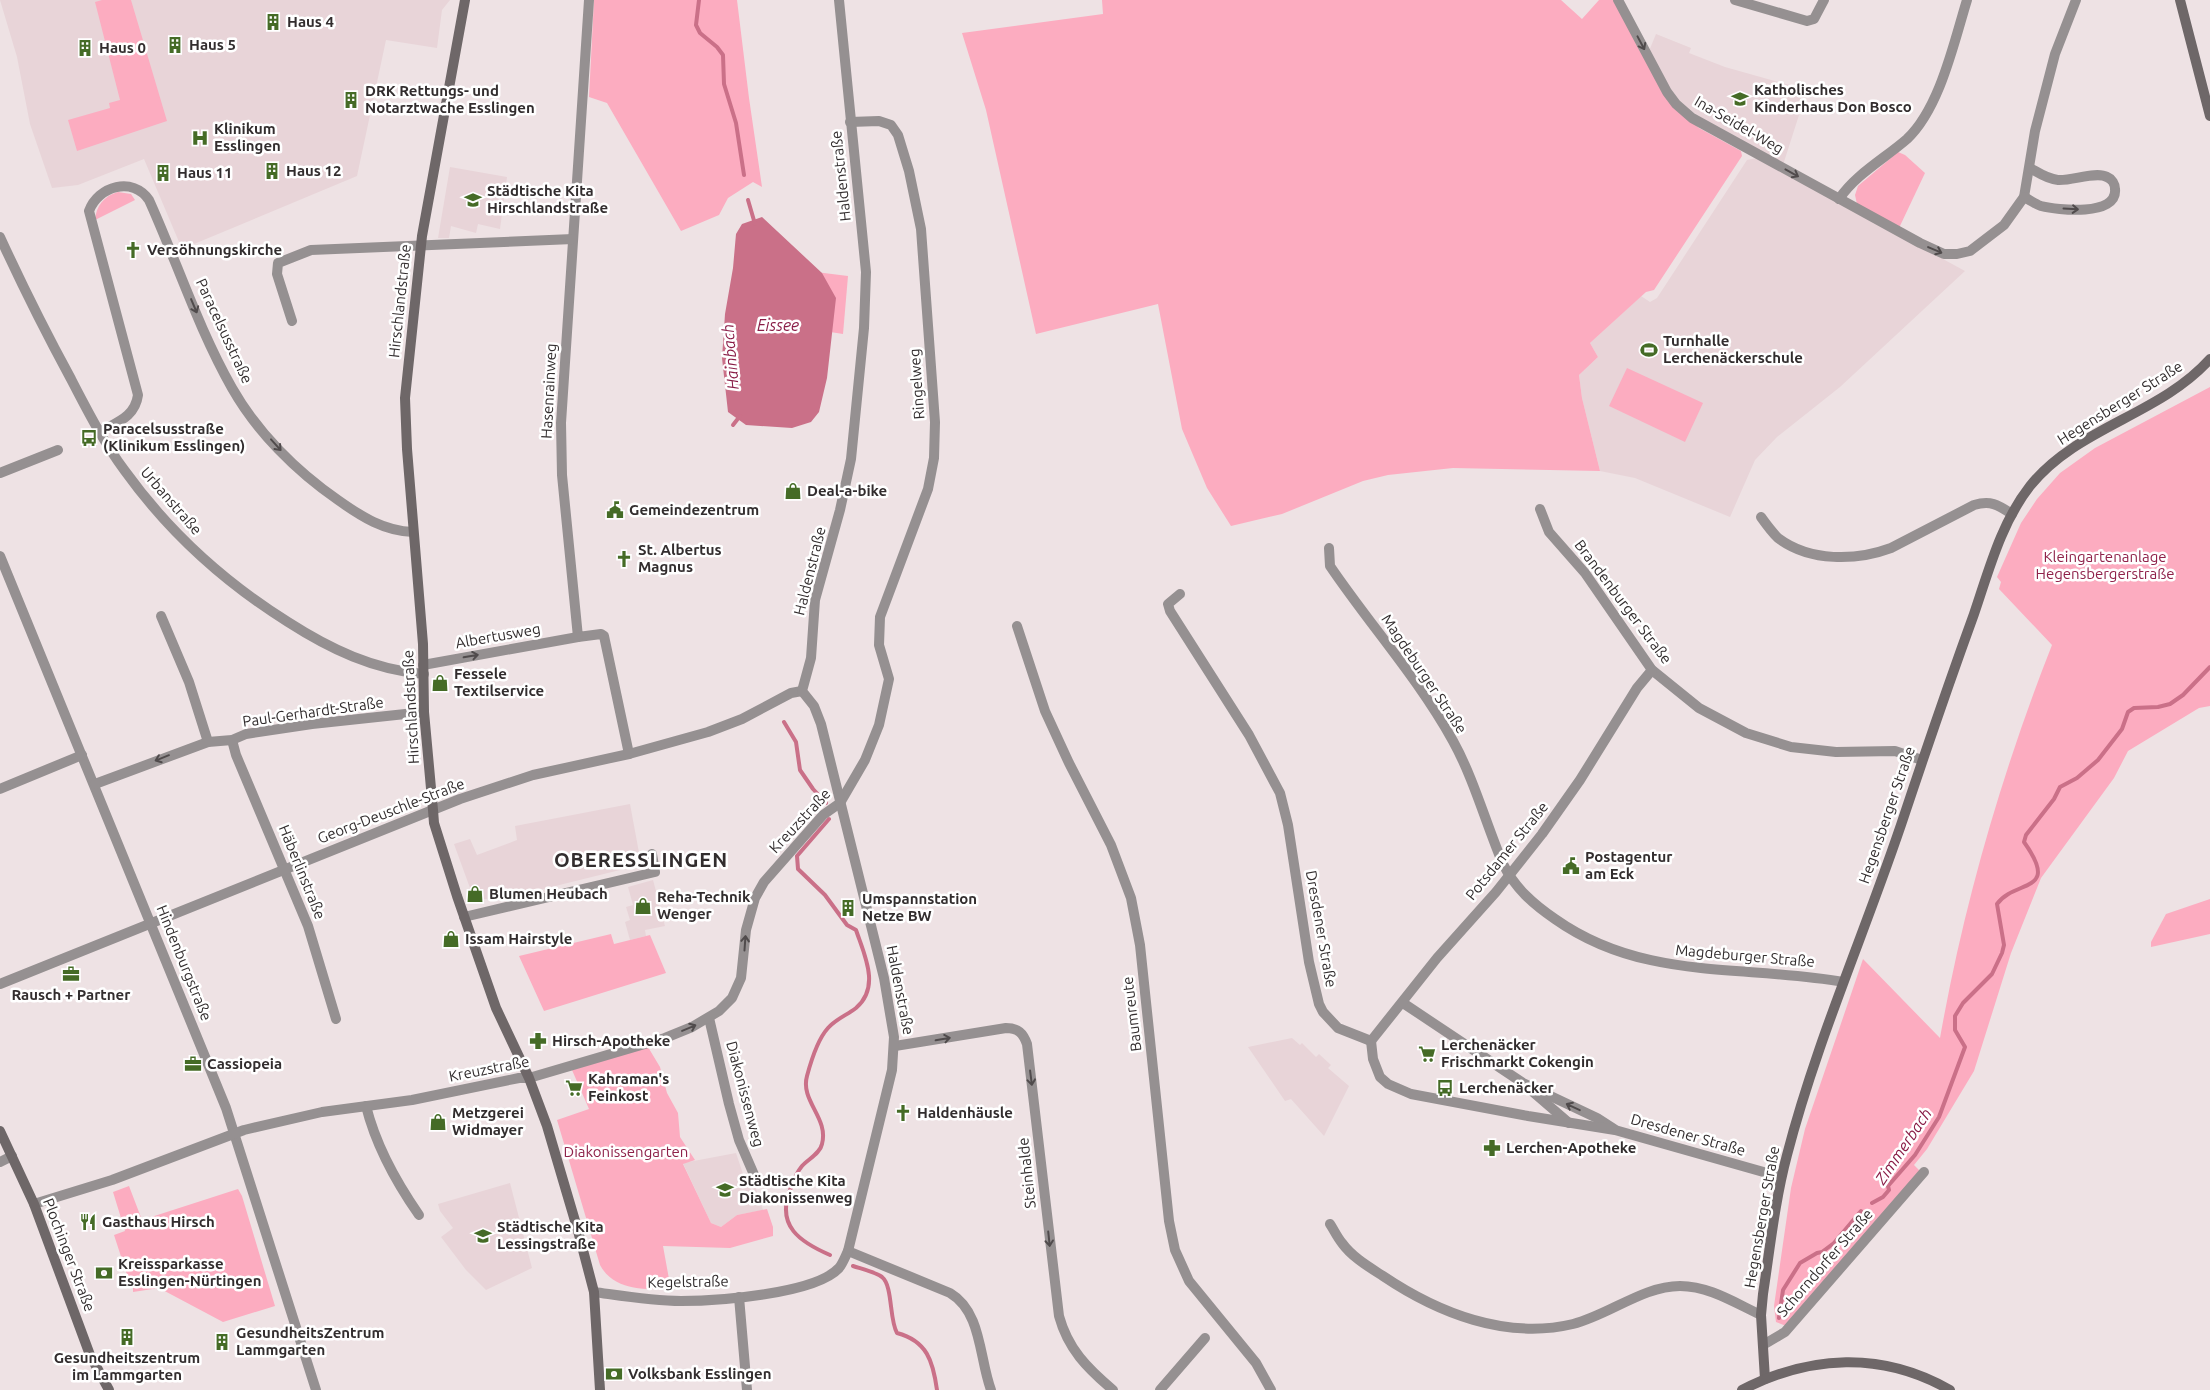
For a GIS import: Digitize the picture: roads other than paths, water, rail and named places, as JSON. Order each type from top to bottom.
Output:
[{"type":"street","name":"Hirschlandstraße","points":[[465,0],[421,246],[405,398],[424,670],[424,712],[432,810],[446,863],[496,1008],[529,1078],[560,1170],[594,1292],[600,1390]]},
{"type":"street","name":"Hasenrainweg","points":[[578,637],[564,506],[561,449],[589,0]]},
{"type":"street","name":"Haldenstraße","points":[[839,0],[866,272],[862,359],[851,459],[840,510],[815,600],[811,658],[802,691],[814,706],[821,724],[884,978],[895,1046],[892,1070],[848,1251]]},
{"type":"street","name":"Ina-Seidel-Weg","points":[[1618,0],[1667,92],[1685,112],[1711,130],[1944,254],[1970,251],[1982,243],[1997,228],[2004,225],[2024,197]]},
{"type":"street","points":[[1735,0],[1810,21],[1815,17],[1824,0]]},
{"type":"street","points":[[1839,199],[1850,184],[1907,138],[1924,116],[1945,69],[1966,0]]},
{"type":"street","points":[[2030,168],[2045,177],[2060,180],[2097,175],[2107,176],[2114,183],[2115,194],[2113,199],[2105,206],[2080,210],[2042,206],[2024,197],[2035,131],[2055,54],[2076,0]]},
{"type":"street","points":[[2180,0],[2210,116]]},
{"type":"street","name":"Ringelweg","points":[[850,122],[886,122],[896,129],[918,209],[931,358],[935,441],[932,474],[925,501],[880,617],[879,645],[889,679]]},
{"type":"street","name":"Paracelsusstraße","points":[[100,432],[128,416],[134,409],[138,395],[88,211],[93,201],[101,193],[114,188],[131,187],[143,192],[149,200],[232,388],[273,442],[307,477],[359,514],[392,531],[413,532]]},
{"type":"street","name":"Urbanstraße","points":[[0,237],[50,341],[100,432],[124,470],[163,518],[204,560],[246,594],[294,626],[350,656],[393,672],[424,670]]},
{"type":"street","points":[[292,321],[277,274],[280,261],[311,250],[573,240]]},
{"type":"street","name":"Hegensberger Straße","points":[[1765,1379],[1761,1315],[1762,1294],[1781,1177],[1844,982],[1898,833],[1998,544],[2012,514],[2032,484],[2063,455],[2182,384],[2210,359]]},
{"type":"street","points":[[0,474],[58,450]]},
{"type":"street","points":[[1761,517],[1776,536],[1788,544],[1809,553],[1845,557],[1878,553],[1891,548],[1974,505],[1987,501],[1994,502],[2012,514]]},
{"type":"street","name":"Brandenburger Straße","points":[[1540,509],[1549,532],[1585,573],[1652,670],[1676,692],[1705,712],[1760,738],[1813,750],[1895,751],[1922,760]]},
{"type":"street","name":"Magdeburger Straße","points":[[1329,548],[1330,566],[1424,694],[1454,742],[1509,875],[1522,892],[1546,913],[1567,927],[1611,950],[1685,967],[1821,978],[1844,982]]},
{"type":"street","name":"Hindenburgstraße","points":[[0,556],[95,784],[235,1133],[316,1390]]},
{"type":"street","name":"Dresdener Straße","points":[[1180,594],[1168,604],[1170,611],[1249,736],[1280,793],[1288,825],[1309,962],[1319,1004],[1338,1028],[1371,1041],[1376,1070],[1388,1084],[1398,1090],[1570,1124],[1616,1130],[1781,1177]]},
{"type":"street","points":[[161,616],[189,682],[208,742]]},
{"type":"street","name":"Baumreute","points":[[1017,626],[1045,711],[1114,852],[1131,898],[1140,945],[1169,1221],[1180,1265],[1200,1297],[1256,1363],[1271,1390]]},
{"type":"street","points":[[578,637],[595,634],[604,636],[629,754]]},
{"type":"street","name":"Albertusweg","points":[[424,670],[578,637]]},
{"type":"street","name":"Potsdamer Straße","points":[[1371,1041],[1437,958],[1509,875],[1561,808],[1637,688],[1652,670]]},
{"type":"street","name":"Kreuzstraße","points":[[34,1204],[84,1189],[235,1133],[322,1112],[412,1100],[519,1078],[529,1078],[665,1038],[709,1018],[719,1011],[737,991],[741,978],[749,914],[764,882],[823,816],[840,803],[872,744],[879,725],[889,679]]},
{"type":"street","name":"Georg-Deuschle-Straße","points":[[0,984],[432,810],[517,780],[629,754],[726,726],[791,693],[802,691]]},
{"type":"street","name":"Paul-Gerhardt-Straße","points":[[95,784],[208,742],[232,740],[246,734],[287,728],[424,712]]},
{"type":"street","name":"Häberlinstraße","points":[[232,740],[236,755],[308,926],[336,1019]]},
{"type":"street","points":[[0,789],[82,755]]},
{"type":"street","points":[[464,917],[655,872],[652,854]]},
{"type":"street","name":"Dresdener Straße","points":[[1403,1003],[1523,1083],[1570,1124]]},
{"type":"street","name":"Diakonissenweg","points":[[709,1018],[729,1104],[740,1140],[755,1177]]},
{"type":"street","name":"Steinhalde","points":[[895,1046],[1006,1028],[1014,1028],[1024,1035],[1027,1044],[1059,1316],[1070,1346],[1082,1361],[1113,1390]]},
{"type":"street","name":"Dresdener Straße","points":[[1523,1083],[1597,1118],[1616,1130]]},
{"type":"street","points":[[366,1106],[373,1131],[396,1180],[419,1215]]},
{"type":"street","name":"Plochinger Straße","points":[[0,1131],[34,1204],[90,1355],[109,1390]]},
{"type":"street","points":[[0,1162],[12,1156]]},
{"type":"street","name":"Schorndorfer Straße","points":[[1764,1345],[1785,1332],[1924,1172]]},
{"type":"street","points":[[1330,1224],[1342,1243],[1353,1254],[1394,1283],[1435,1305],[1465,1317],[1495,1325],[1525,1328],[1571,1324],[1604,1314],[1647,1292],[1678,1286],[1709,1291],[1761,1315]]},
{"type":"street","points":[[848,1251],[950,1293],[964,1303],[976,1332],[990,1390]]},
{"type":"street","name":"Kegelstraße","points":[[594,1292],[666,1300],[739,1297],[783,1290],[828,1277],[838,1269],[848,1251]]},
{"type":"street","points":[[739,1297],[747,1390]]},
{"type":"street","points":[[1160,1390],[1205,1338]]},
{"type":"street","points":[[1742,1390],[1765,1379],[1810,1365],[1850,1362],[1879,1364],[1906,1370],[1950,1390]]},
{"type":"water","name":"Eissee","points":[[762,217],[822,273],[836,298],[827,378],[819,412],[811,422],[792,428],[746,425],[728,412],[722,358],[725,314],[733,268],[736,234],[742,224]]},
{"type":"waterway","name":"Hainbach","points":[[699,0],[696,25],[700,33],[717,47],[723,55],[724,84],[736,123],[744,175]]},
{"type":"waterway","name":"Hainbach","points":[[748,200],[755,224]]},
{"type":"waterway","name":"Hainbach","points":[[733,425],[740,416]]},
{"type":"waterway","name":"Zimmerbach","points":[[1872,1203],[1883,1197],[1889,1190],[1888,1186],[1915,1155],[1939,1117],[1965,1047],[1955,1030],[1955,1016],[1963,1003],[1992,974],[2002,953],[2004,945],[1997,904],[2005,896],[2031,883],[2036,878],[2038,870],[2024,842],[2026,835],[2054,799],[2060,787],[2077,778],[2098,760],[2122,729],[2128,712],[2134,708],[2158,707],[2170,704],[2183,695],[2210,667]]},
{"type":"waterway","name":"Hainbach","points":[[784,722],[796,742],[800,770],[813,789],[826,803]]},
{"type":"waterway","name":"Hainbach","points":[[829,819],[797,856],[798,869],[825,895],[847,925],[856,930],[866,960],[869,980],[868,990],[864,1000],[856,1008],[828,1028],[821,1038],[813,1057],[806,1085],[807,1094],[822,1126],[822,1144],[819,1151],[796,1174],[786,1203],[786,1214],[789,1223],[800,1238],[830,1255]]},
{"type":"waterway","name":"Zimmerbach","points":[[1779,1318],[1783,1290],[1800,1263],[1822,1252],[1834,1243],[1861,1211]]},
{"type":"waterway","name":"Hainbach","points":[[853,1266],[876,1274],[885,1281],[897,1333],[915,1341],[927,1354],[937,1390]]},
{"type":"place","name":"Haus 4","points":[[273,22]]},
{"type":"place","name":"Haus 5","points":[[175,45]]},
{"type":"place","name":"Haus 0","points":[[85,48]]},
{"type":"place","name":"Katholisches Kinderhaus Don Bosco","points":[[1740,99]]},
{"type":"place","name":"DRK Rettungs- und Notarztwache Esslingen","points":[[351,100]]},
{"type":"place","name":"Klinikum Esslingen","points":[[200,138]]},
{"type":"place","name":"Haus 12","points":[[272,171]]},
{"type":"place","name":"Haus 11","points":[[163,173]]},
{"type":"place","name":"Städtische Kita Hirschlandstraße","points":[[473,200]]},
{"type":"place","name":"Versöhnungskirche","points":[[133,250]]},
{"type":"place","name":"Turnhalle Lerchenäckerschule","points":[[1649,350]]},
{"type":"place","name":"Paracelsusstraße (Klinikum Esslingen)","points":[[89,438]]},
{"type":"place","name":"Deal-a-bike","points":[[793,491]]},
{"type":"place","name":"Gemeindezentrum","points":[[615,510]]},
{"type":"place","name":"St. Albertus Magnus","points":[[624,559]]},
{"type":"place","name":"Fessele Textilservice","points":[[440,683]]},
{"type":"place","name":"Postagentur am Eck","points":[[1571,866]]},
{"type":"place","name":"Blumen Heubach","points":[[475,894]]},
{"type":"place","name":"Reha-Technik Wenger","points":[[643,906]]},
{"type":"place","name":"Umspannstation Netze BW","points":[[848,908]]},
{"type":"place","name":"Issam Hairstyle","points":[[451,939]]},
{"type":"place","name":"Rausch + Partner","points":[[71,974]]},
{"type":"place","name":"Hirsch-Apotheke","points":[[538,1041]]},
{"type":"place","name":"Lerchenäcker Frischmarkt Cokengin","points":[[1427,1054]]},
{"type":"place","name":"Cassiopeia","points":[[193,1064]]},
{"type":"place","name":"Kahraman's Feinkost","points":[[574,1088]]},
{"type":"place","name":"Lerchenäcker","points":[[1445,1088]]},
{"type":"place","name":"Haldenhäusle","points":[[903,1113]]},
{"type":"place","name":"Metzgerei Widmayer","points":[[438,1122]]},
{"type":"place","name":"Lerchen-Apotheke","points":[[1492,1148]]},
{"type":"place","name":"Städtische Kita Diakonissenweg","points":[[725,1190]]},
{"type":"place","name":"Gasthaus Hirsch","points":[[88,1222]]},
{"type":"place","name":"Städtische Kita Lessingstraße","points":[[483,1236]]},
{"type":"place","name":"Kreissparkasse Esslingen-Nürtingen","points":[[104,1273]]},
{"type":"place","name":"Gesundheitszentrum im Lammgarten","points":[[127,1337]]},
{"type":"place","name":"GesundheitsZentrum Lammgarten","points":[[222,1342]]},
{"type":"place","name":"Volksbank Esslingen","points":[[614,1374]]},
{"type":"district","name":"OBERESSLINGEN","points":[[641,860]]},
{"type":"park label","name":"Kleingartenanlage Hegensbergerstraße","points":[[2105,566]]},
{"type":"park label","name":"Diakonissengarten","points":[[626,1152]]}]
